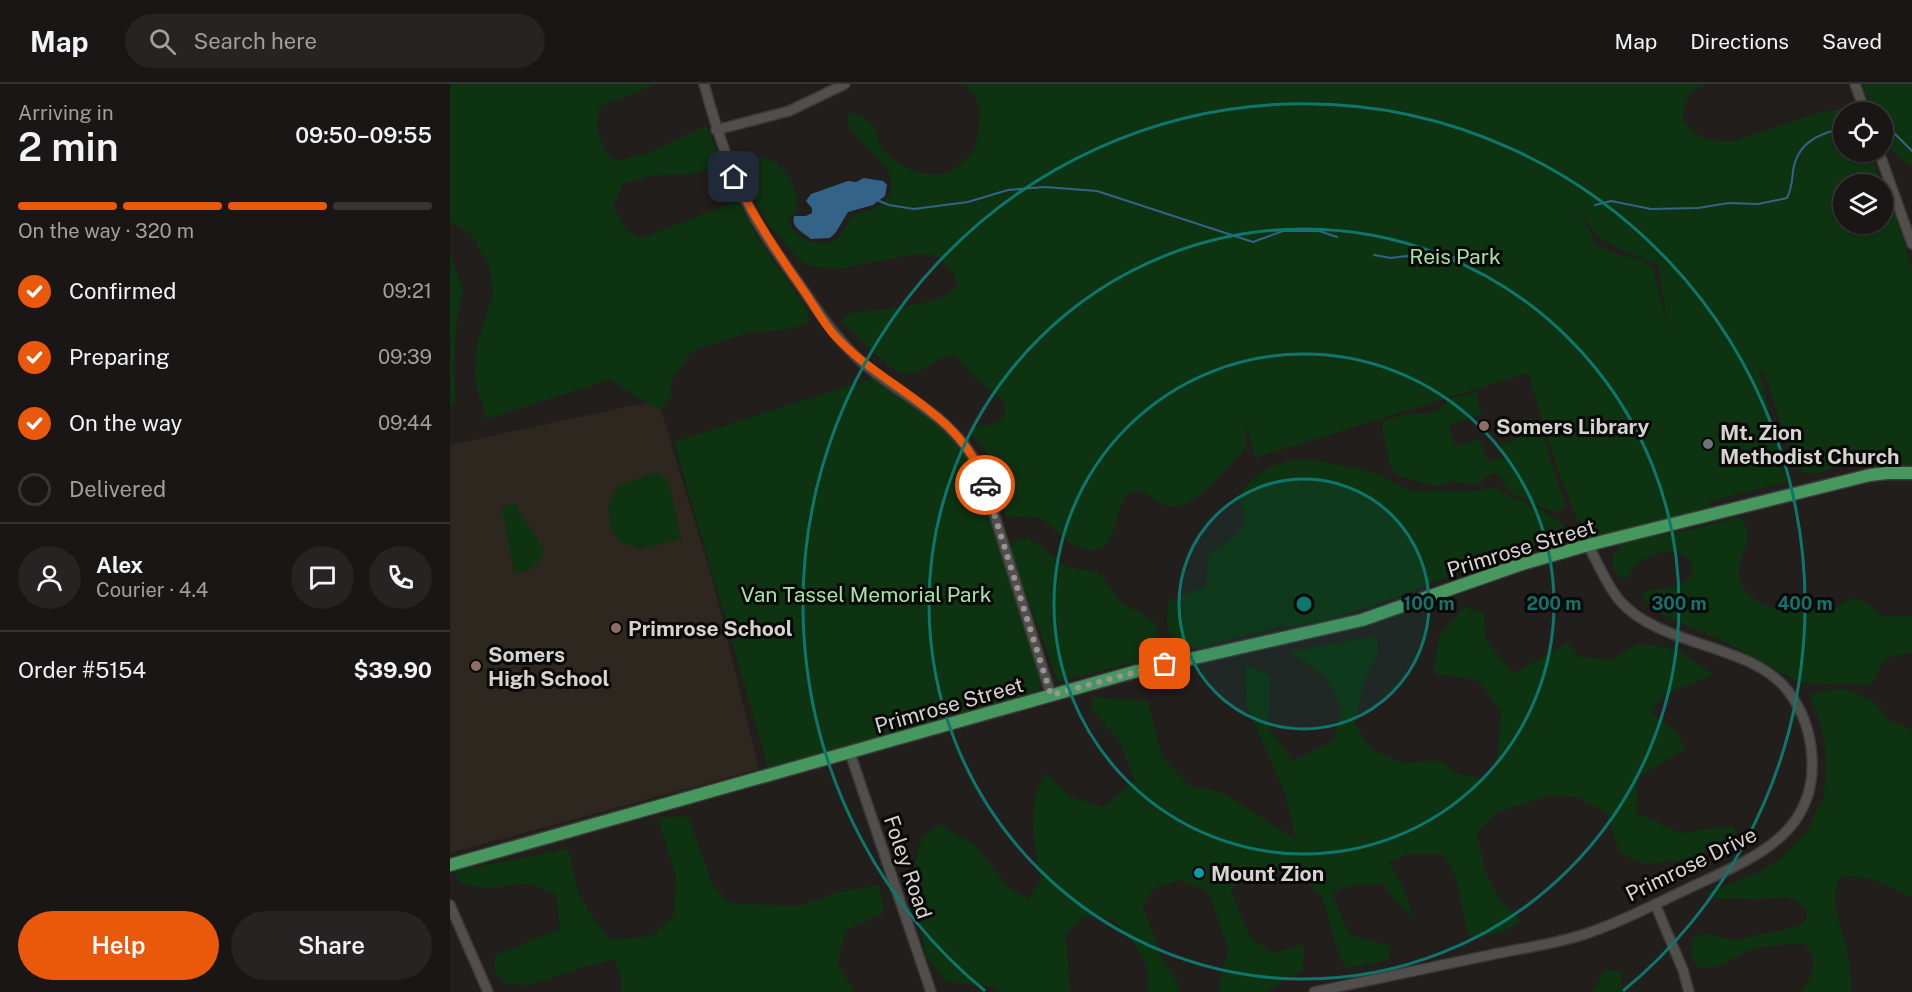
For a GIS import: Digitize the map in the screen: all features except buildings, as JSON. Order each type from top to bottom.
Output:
[{"type":"main road","name":"Primrose Street","points":[[450,865],[1137,671],[1362,620],[1519,565],[1588,545],[1870,476],[1912,473]]},
{"type":"street","points":[[704,84],[716,130],[734,177],[756,221],[834,334],[864,364],[924,405],[945,423],[971,452],[980,469],[1051,695]]},
{"type":"street","points":[[716,130],[789,111],[845,84]]},
{"type":"street","points":[[1855,84],[1861,102]]},
{"type":"street","points":[[1883,162],[1912,244]]},
{"type":"street","name":"Primrose Drive","points":[[1314,992],[1589,933],[1749,859],[1778,841],[1801,813],[1812,783],[1812,742],[1806,721],[1781,684],[1759,668],[1698,642],[1656,628],[1637,616],[1620,600],[1588,545]]},
{"type":"street","name":"Foley Road","points":[[850,753],[931,992]]},
{"type":"street","points":[[1655,904],[1683,970],[1689,992]]},
{"type":"street","points":[[450,905],[488,992]]},
{"type":"shaded area","name":"Primrose School","points":[[658,400],[714,585],[759,769],[450,853],[450,445]]},
{"type":"green space","points":[[450,84],[655,84],[600,107],[599,136],[614,161],[645,154],[706,126],[724,167],[688,174],[649,176],[623,184],[613,207],[625,229],[641,238],[739,201],[762,244],[808,311],[808,323],[788,329],[748,333],[692,351],[671,381],[671,396],[660,410],[609,380],[487,419],[474,378],[477,345],[493,293],[489,266],[471,234],[450,221]]},
{"type":"green space","name":"Reis Park","points":[[964,84],[1707,84],[1688,98],[1683,120],[1696,134],[1707,140],[1731,142],[1818,113],[1833,111],[1833,162],[1874,162],[1878,174],[1833,174],[1833,234],[1893,234],[1893,210],[1912,269],[1912,467],[1841,466],[1814,474],[1802,472],[1794,463],[1764,372],[1759,369],[1787,482],[1711,501],[1712,508],[1586,541],[1558,471],[1528,373],[1255,458],[1246,423],[1246,447],[1198,496],[1182,505],[1171,506],[1160,504],[1142,491],[1134,491],[1120,507],[1113,533],[1104,547],[1096,550],[1078,548],[1044,521],[1037,518],[1005,516],[991,463],[971,431],[971,428],[1000,421],[1006,411],[1002,399],[977,380],[954,355],[943,357],[916,372],[904,373],[896,370],[870,349],[842,320],[845,316],[855,312],[876,311],[936,300],[953,290],[958,283],[953,272],[937,256],[918,254],[836,269],[807,265],[797,258],[769,224],[753,196],[746,177],[745,163],[749,158],[760,157],[778,165],[791,180],[795,190],[797,210],[788,218],[794,231],[807,240],[830,242],[839,237],[853,216],[875,208],[890,195],[891,182],[887,169],[851,130],[848,125],[848,112],[863,118],[873,126],[881,148],[890,157],[918,172],[939,174],[957,167],[972,153],[976,145],[979,112],[975,98]],"holes":[[[1582,212],[1596,234],[1614,246],[1658,266],[1668,328],[1653,269],[1641,259],[1618,255],[1596,245]]]},
{"type":"green space","points":[[1862,84],[1912,84],[1912,166],[1893,151],[1893,102],[1870,102]]},
{"type":"green space","points":[[450,254],[463,289],[456,327],[454,368],[456,402],[450,406]]},
{"type":"green space","name":"Van Tassel Memorial Park","points":[[874,378],[947,429],[968,456],[980,485],[1042,681],[1036,692],[987,708],[769,770],[674,442]]},
{"type":"green space","points":[[1477,392],[1482,414],[1449,426],[1456,446],[1479,439],[1489,462],[1504,457],[1500,445],[1517,439],[1512,423],[1532,418],[1539,424],[1566,507],[1556,512],[1511,493],[1496,473],[1486,476],[1474,485],[1454,481],[1439,487],[1401,477],[1392,471],[1382,429],[1383,422],[1403,415],[1434,412],[1448,399]]},
{"type":"green space","points":[[1314,460],[1364,470],[1410,491],[1472,491],[1497,487],[1505,494],[1563,523],[1564,537],[1557,542],[1499,558],[1366,608],[1322,621],[1270,629],[1198,648],[1188,647],[1174,640],[1168,627],[1169,601],[1206,586],[1209,554],[1233,537],[1244,524],[1245,517],[1240,498],[1246,486],[1258,475],[1280,464]]},
{"type":"green space","points":[[658,472],[669,482],[681,539],[641,549],[620,542],[611,530],[608,506],[618,485]]},
{"type":"green space","points":[[514,503],[545,551],[533,566],[514,573],[502,507]]},
{"type":"green space","points":[[1741,518],[1747,529],[1739,576],[1743,586],[1753,598],[1774,608],[1811,607],[1829,610],[1851,599],[1857,599],[1870,605],[1881,616],[1912,616],[1912,653],[1892,656],[1885,661],[1869,686],[1851,683],[1810,684],[1797,681],[1727,643],[1656,612],[1649,605],[1642,592],[1675,586],[1692,576],[1691,564],[1685,556],[1676,552],[1652,555],[1632,569],[1628,578],[1622,578],[1613,570],[1614,554],[1628,542],[1686,531]]},
{"type":"green space","points":[[1029,538],[1067,567],[1097,572],[1121,603],[1155,624],[1159,647],[1155,657],[1058,682],[1011,553],[1012,541]]},
{"type":"green space","points":[[1464,607],[1484,613],[1485,639],[1513,674],[1569,642],[1577,656],[1610,660],[1640,643],[1677,650],[1714,675],[1669,694],[1655,706],[1651,713],[1676,732],[1685,749],[1638,777],[1636,813],[1680,833],[1733,826],[1737,837],[1688,859],[1645,864],[1620,853],[1606,812],[1577,797],[1551,795],[1498,812],[1477,832],[1485,871],[1499,899],[1521,921],[1496,934],[1468,936],[1455,874],[1442,854],[1409,854],[1388,862],[1402,884],[1414,919],[1382,884],[1354,885],[1332,892],[1349,934],[1391,946],[1389,960],[1346,968],[1339,956],[1323,899],[1299,874],[1247,871],[1231,891],[1251,939],[1273,953],[1304,944],[1303,970],[1266,992],[1218,992],[1228,948],[1208,891],[1180,880],[1154,888],[1143,906],[1161,956],[1180,987],[1176,992],[1146,992],[1147,971],[1140,952],[1113,920],[1084,916],[1066,935],[1070,989],[1073,992],[998,992],[994,987],[946,982],[926,957],[911,878],[921,840],[938,824],[974,844],[1008,887],[1028,899],[1041,880],[1034,839],[1033,812],[1039,786],[1046,773],[1071,797],[1103,807],[1135,781],[1119,740],[1091,710],[1093,697],[1148,701],[1162,757],[1190,786],[1222,792],[1296,840],[1285,793],[1247,707],[1245,664],[1270,676],[1268,727],[1293,761],[1333,741],[1342,710],[1326,677],[1290,652],[1376,636],[1379,651],[1362,686],[1355,725],[1371,749],[1401,763],[1439,760],[1456,773],[1482,779],[1497,761],[1501,712],[1479,681],[1433,673],[1439,637]]},
{"type":"green space","points":[[1840,689],[1852,691],[1874,702],[1890,721],[1912,730],[1912,897],[1869,879],[1841,878],[1835,894],[1848,955],[1852,992],[1801,992],[1809,981],[1813,967],[1812,954],[1802,944],[1756,948],[1719,966],[1698,967],[1691,952],[1696,936],[1708,934],[1736,940],[1798,926],[1807,917],[1806,910],[1797,901],[1786,897],[1716,898],[1706,893],[1759,872],[1781,858],[1812,823],[1816,811],[1822,804],[1825,782],[1825,743],[1821,724],[1809,694]]},
{"type":"green space","points":[[688,816],[713,885],[729,903],[799,906],[838,892],[880,885],[884,912],[845,931],[838,963],[854,992],[621,992],[621,979],[615,959],[530,985],[506,984],[495,971],[495,955],[560,929],[557,895],[528,883],[488,889],[460,883],[454,871],[568,849],[578,892],[595,921],[611,940],[652,936],[674,916],[676,876],[658,818]]},
{"type":"green space","points":[[1607,969],[1621,972],[1622,992],[1592,992]]},
{"type":"water","points":[[864,178],[883,181],[887,185],[885,196],[873,205],[848,212],[830,238],[811,239],[796,227],[794,216],[806,216],[812,213],[812,208],[806,201],[811,194]]},
{"type":"waterway","points":[[1595,205],[1611,201],[1651,209],[1698,208],[1729,203],[1758,204],[1787,198],[1795,161],[1799,153],[1804,146],[1818,136],[1833,131]]},
{"type":"waterway","points":[[1893,132],[1912,151]]},
{"type":"waterway","points":[[877,200],[889,205],[914,209],[968,202],[1008,190],[1045,187],[1097,191],[1253,242],[1283,231],[1319,231],[1337,237]]},
{"type":"waterway","points":[[1374,255],[1391,258],[1406,256],[1433,261],[1453,257],[1466,260]]},
{"type":"way so far","points":[[985,485],[1051,695],[1165,664]]},
{"type":"place","name":"Somers Library","points":[[1484,426]]},
{"type":"place","name":"Mt. Zion Methodist Church","points":[[1708,444]]},
{"type":"place","name":"Primrose School","points":[[616,628]]},
{"type":"place","name":"Somers High School","points":[[476,666]]},
{"type":"place","name":"Mount Zion","points":[[1199,873]]},
{"type":"route","points":[[734,177],[756,221],[834,334],[864,364],[924,405],[960,438],[971,452],[985,485]]}]
